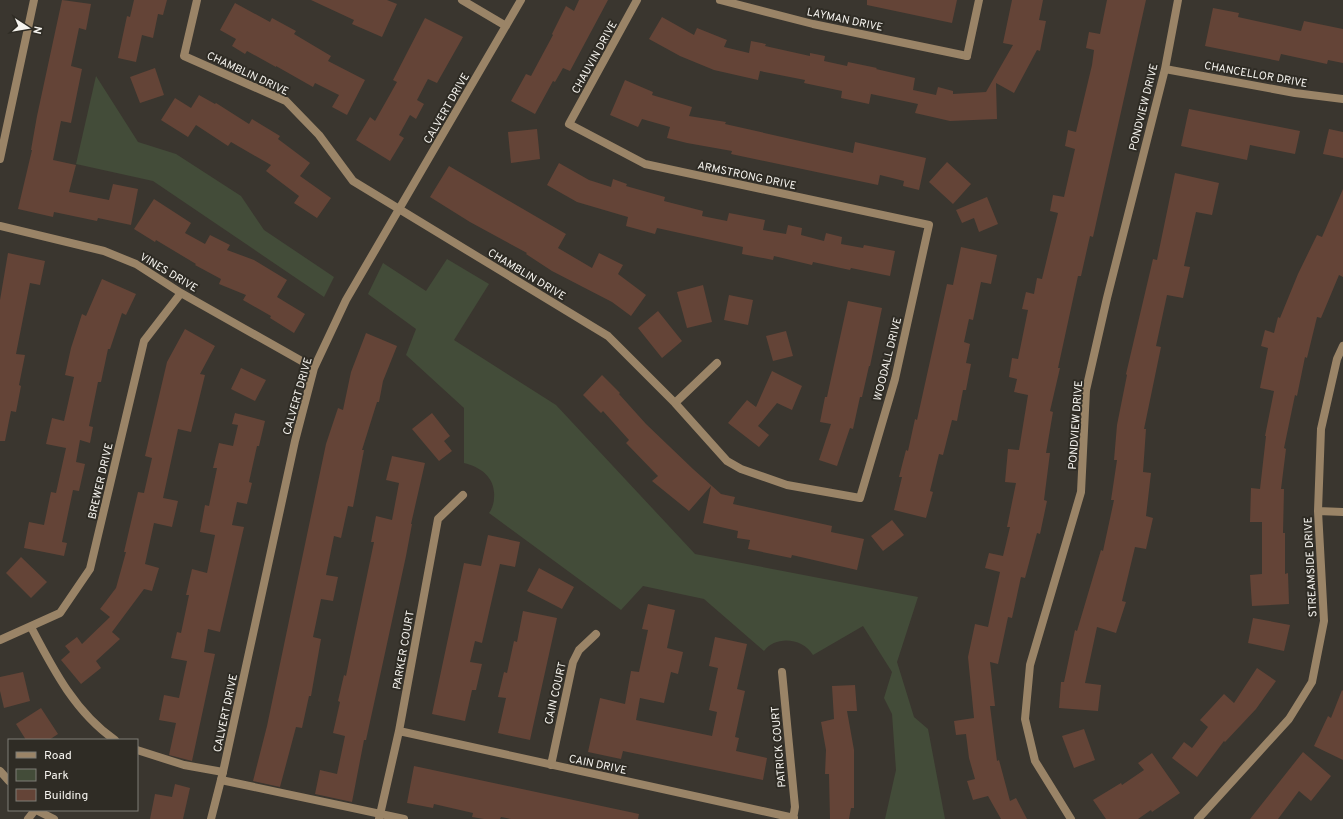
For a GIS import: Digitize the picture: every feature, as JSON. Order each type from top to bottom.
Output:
[{"type":"street","points":[[0,159],[34,0]]},
{"type":"street","name":"CHAMBLIN DRIVE","points":[[197,0],[184,56],[286,101],[319,135],[353,181],[608,336],[675,403],[727,461],[741,470],[787,485],[860,498]]},
{"type":"street","points":[[462,0],[506,26]]},
{"type":"street","name":"CALVERT DRIVE","points":[[211,819],[222,776],[295,441],[314,368],[346,300],[400,210],[521,0]]},
{"type":"street","name":"CHAUVIN DRIVE","points":[[569,124],[638,0]]},
{"type":"street","name":"LAYMAN DRIVE","points":[[720,0],[813,24],[967,56],[979,0]]},
{"type":"street","name":"PONDVIEW DRIVE","points":[[1071,819],[1035,761],[1025,719],[1030,665],[1081,492],[1086,390],[1107,298],[1164,69],[1178,0]]},
{"type":"street","name":"CHANCELLOR DRIVE","points":[[1164,69],[1295,93],[1343,99]]},
{"type":"street","name":"ARMSTRONG DRIVE","points":[[569,124],[645,164],[929,225]]},
{"type":"street","name":"WOODALL DRIVE","points":[[860,498],[895,379],[929,225]]},
{"type":"street","name":"VINES DRIVE","points":[[0,226],[104,251],[136,264],[182,293],[314,368]]},
{"type":"street","name":"BREWER DRIVE","points":[[0,640],[60,613],[90,569],[144,341],[182,293]]},
{"type":"street","name":"STREAMSIDE DRIVE","points":[[1198,819],[1289,719],[1312,682],[1324,621],[1318,511],[1321,429],[1337,359],[1343,346]]},
{"type":"street","points":[[675,403],[717,363]]},
{"type":"street","name":"PARKER COURT","points":[[379,816],[399,731],[438,519],[464,495]]},
{"type":"street","points":[[1318,511],[1343,512]]},
{"type":"street","points":[[31,626],[68,694],[103,732],[114,739]]},
{"type":"street","name":"CAIN COURT","points":[[551,765],[573,662],[579,650],[596,634]]},
{"type":"street","name":"PATRICK COURT","points":[[782,672],[795,807],[794,818]]},
{"type":"street","name":"CAIN DRIVE","points":[[399,731],[794,818]]},
{"type":"street","points":[[138,750],[222,776],[379,816],[404,819]]},
{"type":"street","points":[[0,771],[8,780]]},
{"type":"street","points":[[28,819],[35,811]]},
{"type":"street","points":[[38,811],[54,819]]},
{"type":"green space","points":[[96,76],[138,142],[176,154],[241,196],[264,230],[334,277],[324,297],[153,181],[76,164]]},
{"type":"green space","points":[[447,259],[489,284],[454,340],[556,405],[695,554],[918,597],[897,662],[914,717],[928,729],[945,819],[885,819],[896,770],[892,714],[884,698],[892,672],[863,626],[813,655],[809,649],[803,645],[789,641],[775,642],[764,651],[704,599],[643,586],[621,610],[489,513],[494,502],[493,485],[490,479],[476,467],[464,463],[464,408],[406,355],[416,329],[368,294],[383,263],[426,291]]},
{"type":"building","points":[[62,0],[91,4],[86,30],[79,28],[71,66],[82,69],[71,123],[61,121],[53,160],[76,165],[69,192],[109,200],[113,184],[138,189],[131,225],[98,218],[97,221],[54,212],[53,217],[18,209],[32,150],[37,116]]},
{"type":"building","points":[[134,0],[167,0],[163,15],[158,14],[153,38],[142,35],[136,62],[118,58],[127,16],[130,17]]},
{"type":"building","points":[[311,0],[387,0],[397,4],[382,37],[352,24],[354,20]]},
{"type":"building","points":[[579,0],[608,0],[570,71],[563,68],[555,82],[553,81],[535,114],[511,101],[526,74],[531,76],[553,35],[552,34],[566,6],[574,11]]},
{"type":"building","points":[[867,0],[957,0],[952,23],[867,5]]},
{"type":"building","points":[[1012,0],[1043,0],[1039,20],[1046,21],[1040,51],[1037,50],[1014,93],[996,83],[997,119],[950,121],[915,113],[918,104],[871,94],[869,104],[841,98],[842,91],[804,83],[805,80],[760,71],[758,80],[714,70],[680,56],[649,39],[662,17],[694,35],[697,28],[727,40],[724,47],[749,53],[751,41],[766,44],[765,46],[810,56],[810,53],[825,56],[824,61],[847,66],[848,62],[915,78],[913,90],[936,95],[938,87],[953,91],[953,94],[986,92],[1013,45],[1003,43]]},
{"type":"building","points":[[1107,0],[1146,0],[1093,237],[1090,236],[1081,276],[1078,276],[1058,368],[1060,368],[1050,411],[1053,412],[1046,453],[1050,453],[1044,500],[1047,501],[1040,534],[1037,533],[1025,578],[1021,577],[1012,618],[1008,617],[998,664],[990,662],[995,706],[990,706],[997,761],[999,760],[1010,801],[1016,798],[1027,819],[1001,819],[988,796],[973,800],[967,781],[975,779],[969,758],[966,734],[956,735],[954,721],[974,718],[968,657],[975,624],[988,627],[1000,572],[985,568],[989,553],[1003,556],[1010,527],[1007,527],[1016,483],[1005,482],[1008,449],[1019,450],[1028,395],[1014,392],[1017,379],[1009,377],[1012,358],[1018,359],[1028,310],[1022,309],[1026,292],[1034,294],[1037,278],[1042,279],[1058,213],[1050,211],[1053,195],[1064,197],[1075,149],[1065,146],[1068,130],[1076,132],[1092,65],[1094,50],[1086,48],[1089,32],[1100,34]]},
{"type":"building","points":[[235,3],[270,22],[272,18],[296,31],[294,34],[331,56],[328,61],[365,80],[347,115],[332,107],[339,95],[315,83],[313,87],[247,51],[245,54],[232,46],[236,39],[220,30]]},
{"type":"building","points":[[1213,8],[1239,13],[1238,17],[1301,31],[1304,21],[1343,29],[1343,63],[1328,60],[1327,64],[1281,54],[1279,61],[1205,46]]},
{"type":"building","points":[[425,18],[463,37],[437,83],[428,79],[417,100],[424,104],[416,119],[410,115],[399,135],[404,138],[390,161],[356,140],[370,117],[375,121],[397,82],[393,80]]},
{"type":"building","points":[[155,68],[164,95],[140,103],[130,77]]},
{"type":"building","points":[[625,80],[653,92],[652,95],[692,107],[689,116],[726,122],[725,124],[853,153],[855,142],[926,158],[919,190],[903,186],[904,181],[880,175],[878,185],[731,154],[732,151],[667,138],[670,127],[642,119],[638,127],[610,115]]},
{"type":"building","points":[[199,95],[215,104],[216,103],[249,124],[252,119],[280,136],[278,139],[310,163],[300,176],[331,198],[317,218],[294,203],[299,196],[266,171],[271,165],[231,142],[228,146],[196,125],[188,137],[161,120],[175,98],[191,108]]},
{"type":"building","points":[[1189,109],[1300,131],[1295,154],[1250,145],[1247,160],[1181,146]]},
{"type":"building","points":[[537,129],[540,159],[511,163],[508,132]]},
{"type":"building","points":[[1329,129],[1343,132],[1343,158],[1323,154]]},
{"type":"building","points":[[947,162],[971,184],[953,204],[929,182]]},
{"type":"building","points":[[559,163],[589,180],[611,187],[613,179],[627,184],[626,186],[665,197],[664,201],[703,211],[702,216],[727,221],[729,213],[765,220],[763,230],[786,234],[788,225],[802,228],[801,235],[824,241],[826,233],[842,237],[841,244],[863,248],[864,245],[895,251],[890,276],[851,268],[850,270],[813,262],[812,265],[774,256],[773,260],[742,254],[743,247],[657,228],[655,234],[626,226],[628,217],[577,202],[547,185]]},
{"type":"building","points":[[449,166],[566,234],[558,248],[592,268],[599,253],[623,265],[618,274],[646,295],[631,316],[612,302],[552,271],[526,254],[527,253],[470,222],[430,197]]},
{"type":"building","points":[[1175,173],[1219,183],[1212,215],[1196,212],[1184,266],[1190,267],[1183,298],[1167,295],[1156,346],[1161,347],[1144,429],[1146,429],[1143,472],[1151,473],[1146,516],[1153,518],[1146,549],[1135,547],[1122,601],[1126,602],[1116,633],[1097,627],[1085,683],[1101,685],[1098,711],[1059,708],[1061,682],[1064,682],[1075,630],[1077,631],[1101,550],[1103,551],[1114,500],[1111,500],[1117,460],[1114,460],[1117,425],[1126,374],[1153,259],[1157,260]]},
{"type":"building","points":[[1343,189],[1343,277],[1339,275],[1321,318],[1317,317],[1307,358],[1305,357],[1297,396],[1295,395],[1284,448],[1286,449],[1281,489],[1284,489],[1283,533],[1285,533],[1285,574],[1288,573],[1289,604],[1252,606],[1250,575],[1262,574],[1262,522],[1250,522],[1251,488],[1260,489],[1265,436],[1274,391],[1260,388],[1268,348],[1261,346],[1265,330],[1274,333],[1278,317],[1280,318],[1298,274],[1317,235],[1322,237]]},
{"type":"building","points":[[987,197],[998,224],[979,232],[974,218],[962,223],[956,210]]},
{"type":"building","points":[[154,199],[191,223],[185,233],[205,244],[210,235],[230,245],[227,250],[254,260],[287,280],[277,297],[305,314],[294,333],[270,318],[271,316],[243,300],[246,295],[219,284],[221,279],[195,265],[196,264],[156,240],[155,242],[134,229]]},
{"type":"building","points":[[961,247],[997,255],[991,284],[981,282],[973,320],[969,319],[964,342],[970,344],[966,363],[971,364],[966,390],[963,390],[957,421],[952,420],[943,455],[939,454],[930,491],[933,492],[926,518],[894,510],[902,477],[899,477],[906,450],[908,451],[915,419],[917,420],[947,284],[953,285]]},
{"type":"building","points":[[8,253],[45,261],[40,285],[30,283],[16,354],[25,355],[19,385],[21,386],[16,412],[11,411],[5,441],[0,441],[0,300]]},
{"type":"building","points":[[102,279],[136,294],[126,315],[122,313],[110,349],[108,349],[101,382],[98,382],[89,426],[93,427],[90,443],[80,440],[76,462],[85,464],[79,491],[73,490],[62,542],[67,543],[64,556],[24,548],[29,522],[44,525],[51,492],[56,493],[66,448],[46,444],[52,418],[64,421],[74,377],[65,375],[71,348],[82,314],[86,316]]},
{"type":"building","points":[[703,285],[712,322],[687,328],[677,292]]},
{"type":"building","points":[[729,295],[753,300],[748,325],[724,320]]},
{"type":"building","points":[[848,301],[882,308],[870,366],[862,397],[860,397],[853,429],[850,428],[837,466],[819,460],[831,424],[820,422]]},
{"type":"building","points":[[658,311],[682,341],[662,358],[638,328]]},
{"type":"building","points":[[185,329],[215,346],[200,374],[205,375],[191,432],[178,429],[163,498],[178,501],[172,527],[154,523],[145,564],[159,568],[152,591],[144,589],[112,632],[120,639],[96,661],[101,668],[81,684],[61,660],[70,652],[65,646],[77,637],[82,644],[110,617],[100,609],[116,588],[126,552],[124,552],[138,492],[144,493],[152,458],[145,456],[167,362]]},
{"type":"building","points":[[786,331],[793,356],[773,361],[766,336]]},
{"type":"building","points":[[366,333],[397,346],[383,381],[379,402],[377,402],[362,450],[364,450],[353,507],[348,506],[341,538],[334,536],[326,575],[338,577],[333,601],[321,599],[313,637],[321,639],[311,696],[309,696],[302,728],[296,727],[280,787],[253,781],[267,726],[326,444],[338,408],[343,410],[351,372]]},
{"type":"building","points":[[241,368],[266,380],[255,401],[231,389]]},
{"type":"building","points":[[772,371],[802,386],[792,410],[777,403],[758,426],[769,435],[759,447],[728,423],[747,400],[756,407]]},
{"type":"building","points":[[602,375],[620,393],[619,394],[646,424],[693,469],[721,494],[735,497],[733,504],[832,526],[831,532],[864,539],[857,570],[792,555],[791,558],[748,549],[750,540],[737,538],[738,531],[703,523],[711,486],[689,511],[652,481],[658,476],[626,443],[629,440],[603,411],[601,413],[583,395]]},
{"type":"building","points":[[235,413],[265,421],[259,446],[257,446],[249,482],[252,483],[247,504],[237,502],[232,525],[244,527],[220,632],[208,629],[204,652],[215,654],[192,761],[169,755],[176,723],[159,720],[164,695],[179,698],[187,661],[171,658],[177,632],[181,633],[189,595],[186,595],[192,569],[207,573],[215,535],[200,532],[205,505],[209,506],[217,468],[213,468],[219,443],[233,446],[238,425],[232,424]]},
{"type":"building","points":[[432,413],[450,436],[444,441],[452,451],[439,461],[412,429]]},
{"type":"building","points":[[392,456],[425,463],[366,740],[364,740],[352,802],[315,794],[320,770],[337,774],[345,736],[333,733],[340,702],[338,701],[344,675],[346,676],[374,542],[371,542],[376,516],[392,520],[399,483],[386,480]]},
{"type":"building","points":[[892,520],[904,535],[883,551],[871,536]]},
{"type":"building","points":[[488,535],[520,542],[515,567],[500,564],[482,643],[475,641],[470,662],[482,664],[476,690],[472,690],[465,721],[432,714],[464,563],[481,566]]},
{"type":"building","points":[[21,557],[47,582],[31,598],[6,573]]},
{"type":"building","points":[[539,568],[574,587],[562,609],[527,591]]},
{"type":"building","points":[[648,604],[675,610],[667,648],[683,652],[678,674],[671,672],[664,703],[640,698],[636,720],[712,736],[717,712],[709,710],[718,668],[709,666],[715,637],[747,644],[737,689],[745,691],[735,737],[739,738],[736,751],[767,758],[763,780],[623,751],[621,759],[588,752],[600,698],[625,704],[631,671],[639,672],[648,630],[642,629]]},
{"type":"building","points":[[523,611],[557,618],[530,740],[498,733],[506,698],[498,697],[504,672],[507,673],[514,641],[517,642]]},
{"type":"building","points":[[1253,618],[1290,625],[1284,651],[1248,643]]},
{"type":"building","points":[[1257,668],[1276,681],[1256,709],[1225,742],[1224,741],[1197,777],[1172,758],[1184,742],[1192,748],[1208,727],[1200,720],[1224,694],[1234,703]]},
{"type":"building","points":[[23,672],[30,701],[4,708],[0,691],[0,677]]},
{"type":"building","points":[[855,685],[857,711],[847,711],[854,750],[854,808],[851,808],[849,819],[830,819],[829,774],[825,774],[826,750],[821,722],[834,719],[832,686]]},
{"type":"building","points":[[1342,690],[1343,760],[1314,746],[1328,716],[1331,718]]},
{"type":"building","points":[[41,708],[58,734],[50,739],[25,739],[16,724]]},
{"type":"building","points":[[1084,729],[1095,760],[1074,768],[1062,736]]},
{"type":"building","points":[[1303,752],[1331,776],[1311,801],[1299,791],[1278,819],[1250,819]]},
{"type":"building","points":[[1152,753],[1180,793],[1152,812],[1151,810],[1138,819],[1106,819],[1093,800],[1121,783],[1122,785],[1144,770],[1138,763]]},
{"type":"building","points":[[414,766],[639,814],[638,819],[511,819],[501,817],[500,819],[484,819],[472,817],[473,813],[434,804],[433,808],[407,803]]},
{"type":"building","points":[[175,784],[190,788],[183,819],[150,819],[155,794],[172,797]]}]
